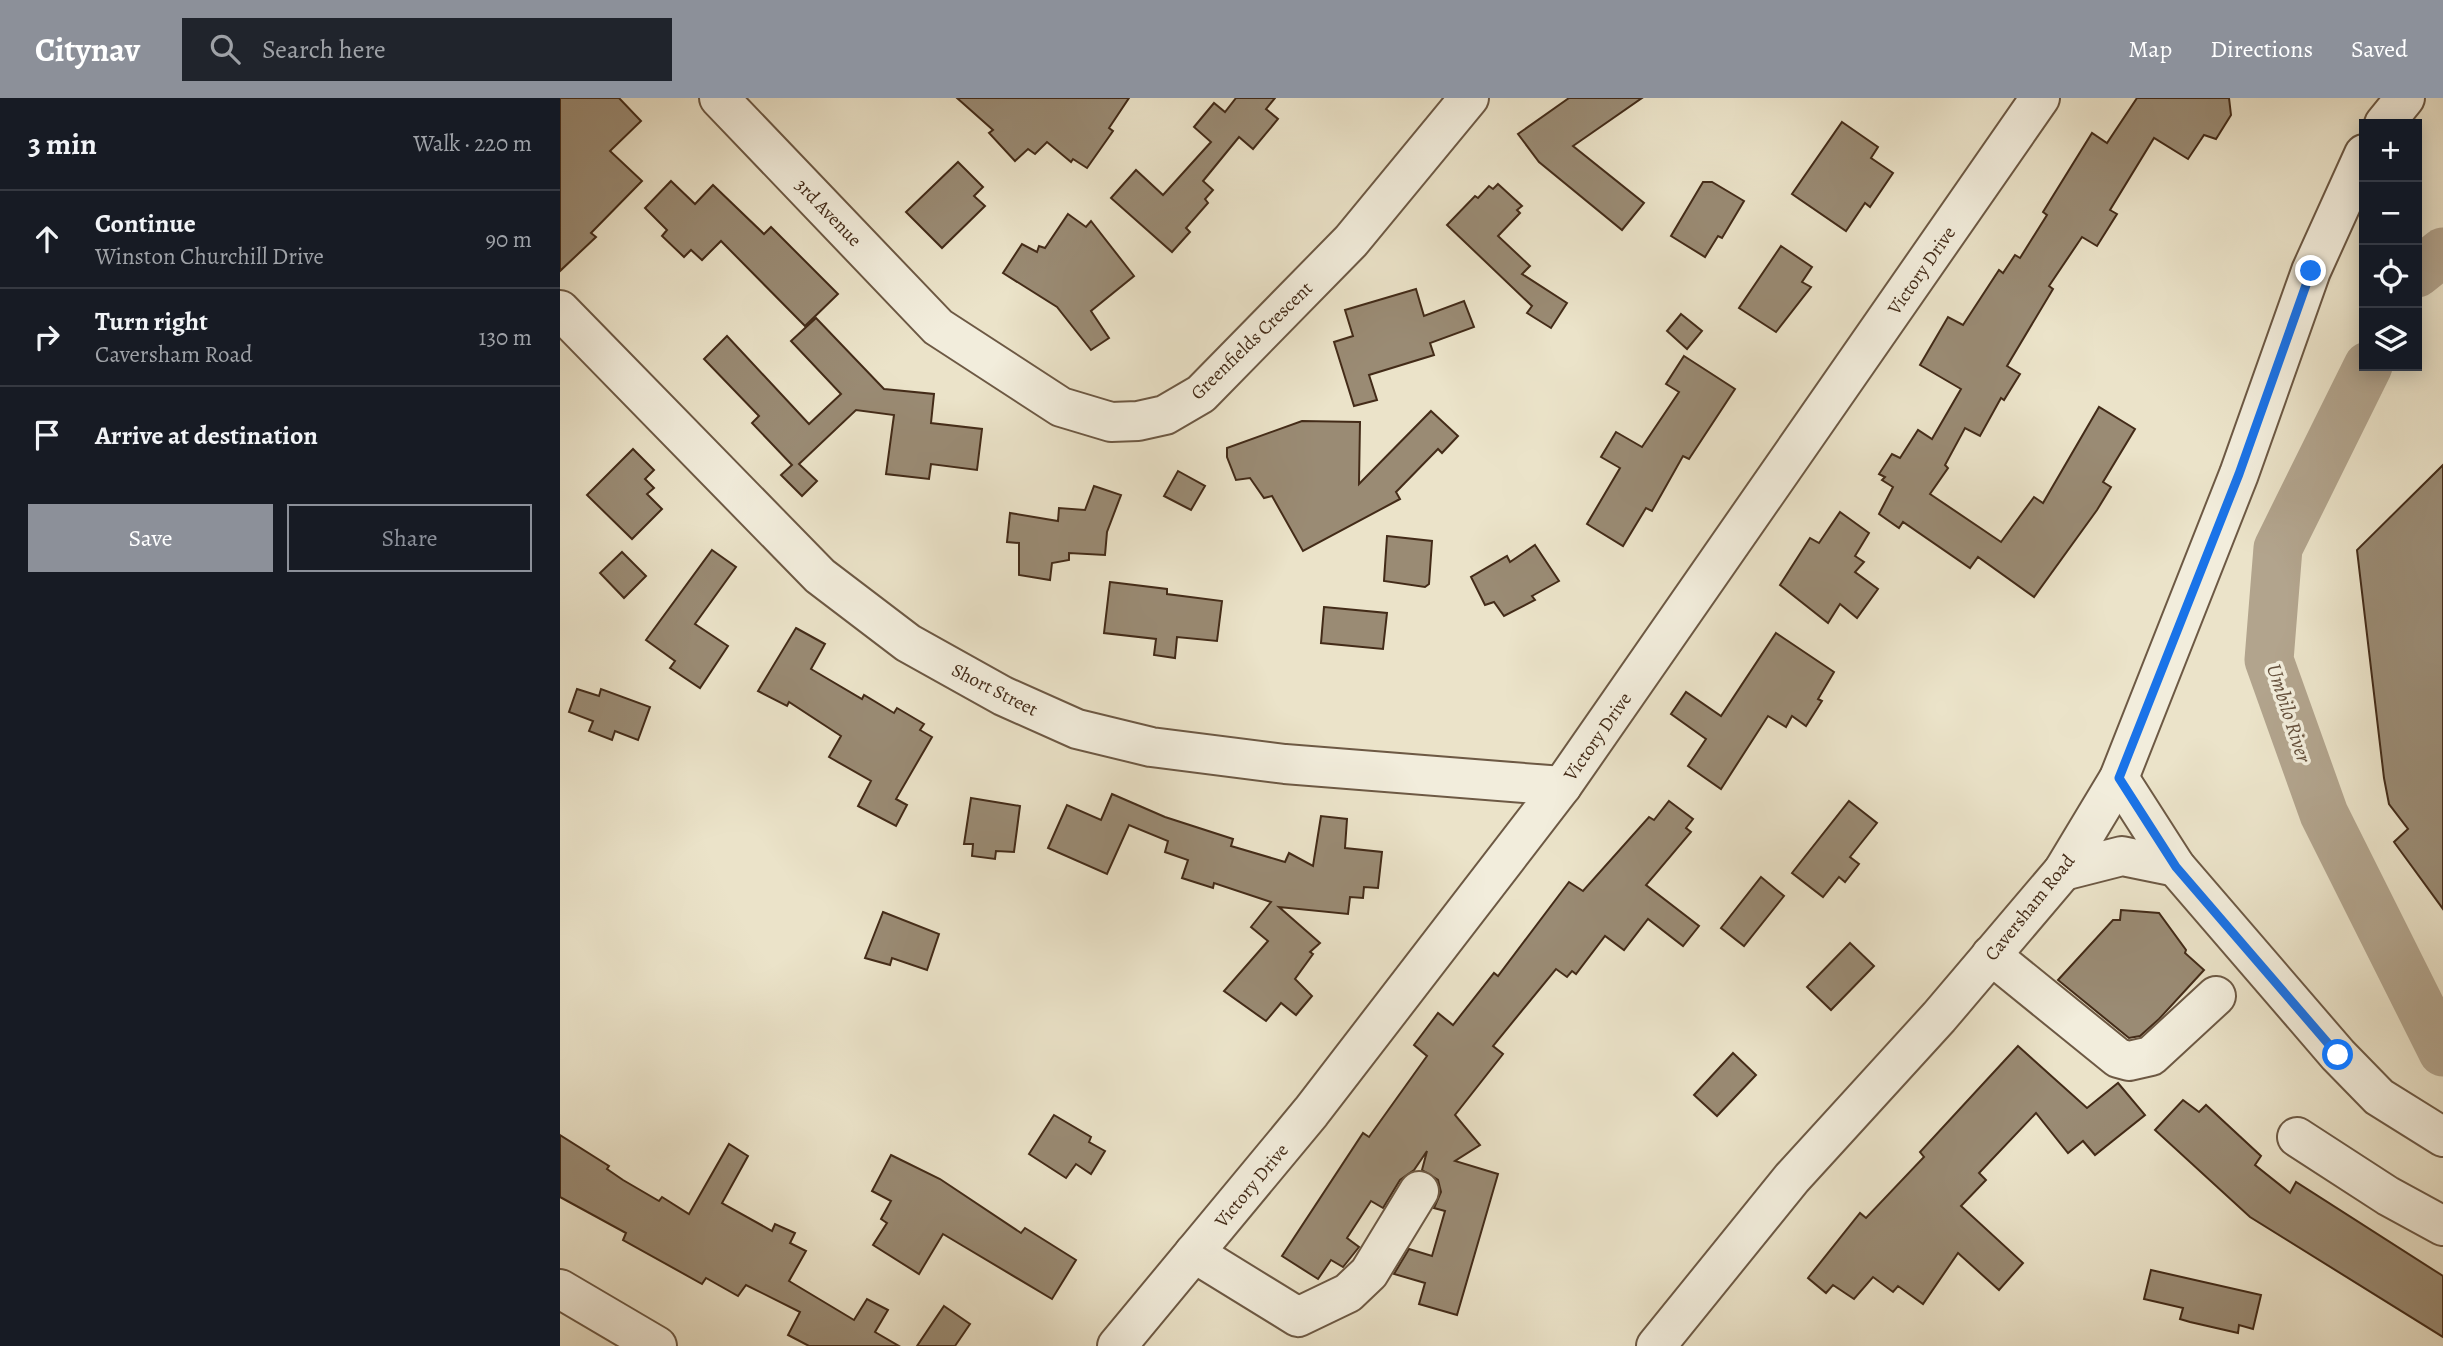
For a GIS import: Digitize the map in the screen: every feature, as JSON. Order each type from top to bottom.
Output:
[{"type":"street","name":"3rd Avenue","points":[[719,98],[938,327]]},
{"type":"street","name":"Greenfields Crescent","points":[[938,327],[1061,407],[1111,422],[1138,421],[1166,415],[1201,394],[1351,241],[1469,98]]},
{"type":"street","name":"Victory Drive","points":[[1117,1346],[1311,1112],[1562,786],[2040,98]]},
{"type":"street","points":[[2388,119],[2405,98]]},
{"type":"street","name":"Caversham Road","points":[[1656,1346],[1792,1178],[2063,871],[2119,778],[2239,474],[2311,271],[2359,165]]},
{"type":"street","name":"Short Street","points":[[560,310],[820,576],[908,643],[1003,696],[1077,729],[1151,747],[1285,764],[1562,786]]},
{"type":"street","points":[[2119,778],[2176,867],[2338,1055],[2371,1088],[2443,1137]]},
{"type":"street","points":[[2063,871],[2122,856],[2176,867]]},
{"type":"street","points":[[1991,955],[2118,1058],[2129,1061],[2151,1056],[2216,996]]},
{"type":"street","points":[[2297,1137],[2388,1196],[2443,1226]]},
{"type":"street","points":[[1194,1253],[1300,1331],[1369,1273],[1419,1191]]},
{"type":"street","points":[[560,1289],[657,1346]]},
{"type":"building","points":[[560,98],[619,98],[641,121],[610,151],[642,181],[591,233],[596,237],[560,271]]},
{"type":"building","points":[[957,98],[1129,98],[1109,128],[1113,131],[1087,168],[1073,159],[1071,162],[1047,142],[1035,154],[1028,149],[1015,161],[989,133],[993,130]]},
{"type":"building","points":[[1236,98],[1275,98],[1266,109],[1278,119],[1253,149],[1239,137],[1203,181],[1213,190],[1205,199],[1208,203],[1186,228],[1190,232],[1172,252],[1111,198],[1136,170],[1163,195],[1211,142],[1194,127],[1214,103],[1225,112]]},
{"type":"building","points":[[1569,98],[1642,98],[1573,146],[1644,203],[1622,230],[1539,162],[1518,134]]},
{"type":"building","points":[[2137,98],[2229,98],[2231,115],[2216,139],[2204,135],[2188,159],[2154,138],[2110,210],[2117,214],[2097,246],[2082,237],[2049,286],[2053,289],[2007,366],[2020,374],[2004,400],[2001,398],[1980,436],[1965,428],[1945,465],[1948,468],[1930,494],[2001,542],[2034,497],[2043,503],[2099,407],[2135,429],[2103,482],[2111,487],[2034,597],[1978,557],[1970,568],[1903,522],[1899,528],[1879,514],[1893,487],[1882,480],[1885,477],[1879,474],[1892,454],[1900,458],[1918,430],[1932,439],[1961,389],[1920,365],[1948,317],[1963,325],[1999,270],[2003,273],[2015,255],[2020,258],[2047,215],[2043,212],[2092,133],[2107,143]]},
{"type":"building","points":[[1842,122],[1878,147],[1871,158],[1893,173],[1870,207],[1865,203],[1846,231],[1792,194]]},
{"type":"building","points":[[958,162],[983,187],[974,196],[985,206],[942,248],[906,212]]},
{"type":"building","points":[[671,181],[695,204],[713,185],[764,234],[771,227],[838,294],[805,326],[721,241],[702,260],[691,250],[684,257],[662,236],[667,230],[645,208]]},
{"type":"building","points":[[1703,182],[1712,182],[1744,201],[1722,238],[1718,236],[1705,257],[1671,236]]},
{"type":"building","points":[[1498,184],[1522,206],[1517,210],[1520,213],[1498,236],[1530,266],[1522,274],[1567,303],[1551,328],[1527,313],[1532,306],[1447,225],[1475,196],[1478,198],[1489,186],[1493,189]]},
{"type":"building","points":[[1068,214],[1086,227],[1091,221],[1134,276],[1091,311],[1109,338],[1091,350],[1057,307],[1003,273],[1022,244],[1037,252],[1039,246],[1045,248]]},
{"type":"building","points":[[1781,246],[1812,267],[1802,282],[1811,287],[1776,332],[1739,308]]},
{"type":"building","points":[[1416,289],[1424,316],[1464,301],[1474,327],[1430,343],[1434,355],[1369,375],[1377,400],[1354,406],[1334,342],[1353,336],[1345,310]]},
{"type":"building","points":[[1681,314],[1702,331],[1687,349],[1667,331]]},
{"type":"building","points":[[816,318],[884,389],[934,394],[931,423],[982,429],[977,470],[931,464],[929,479],[886,474],[894,415],[856,410],[799,464],[817,481],[802,496],[781,475],[792,465],[752,423],[759,416],[704,359],[727,336],[809,424],[841,394],[791,341]]},
{"type":"building","points":[[1684,356],[1735,389],[1689,459],[1683,456],[1652,511],[1646,508],[1623,546],[1587,524],[1620,468],[1601,457],[1616,432],[1642,447],[1679,392],[1666,384]]},
{"type":"building","points":[[1431,411],[1458,436],[1442,453],[1438,449],[1396,492],[1400,499],[1303,551],[1272,496],[1264,498],[1250,478],[1236,480],[1227,457],[1227,448],[1302,421],[1360,422],[1359,484]]},
{"type":"building","points":[[633,449],[654,470],[645,479],[654,488],[647,494],[662,509],[632,539],[587,495]]},
{"type":"building","points":[[2443,465],[2443,909],[2394,842],[2408,829],[2389,804],[2384,778],[2357,550]]},
{"type":"building","points":[[1178,471],[1205,486],[1191,510],[1164,496]]},
{"type":"building","points":[[1094,486],[1121,495],[1107,532],[1105,555],[1069,553],[1069,560],[1052,563],[1050,580],[1019,575],[1019,543],[1007,542],[1010,513],[1058,521],[1059,508],[1085,510]]},
{"type":"building","points":[[1840,512],[1869,533],[1855,556],[1864,562],[1855,572],[1878,589],[1857,618],[1840,604],[1828,623],[1780,585],[1810,538],[1819,543]]},
{"type":"building","points":[[1387,536],[1432,541],[1429,584],[1425,587],[1384,581]]},
{"type":"building","points":[[1535,545],[1559,581],[1532,596],[1535,600],[1504,616],[1494,602],[1485,605],[1471,577],[1507,556],[1510,562]]},
{"type":"building","points":[[712,550],[736,567],[695,624],[728,646],[700,688],[670,668],[675,661],[646,640]]},
{"type":"building","points":[[622,552],[646,576],[624,598],[600,573]]},
{"type":"building","points":[[1110,582],[1167,589],[1167,594],[1222,601],[1217,641],[1177,637],[1175,658],[1154,655],[1156,639],[1104,633]]},
{"type":"building","points":[[1324,607],[1387,613],[1383,649],[1321,643]]},
{"type":"building","points":[[796,628],[825,644],[811,669],[862,699],[864,695],[894,713],[897,708],[924,724],[920,730],[932,737],[896,799],[907,805],[896,826],[858,806],[871,781],[829,757],[841,736],[789,702],[787,706],[758,691]]},
{"type":"building","points":[[1776,633],[1834,672],[1818,699],[1822,701],[1806,726],[1792,716],[1786,727],[1768,716],[1721,789],[1688,766],[1706,739],[1671,714],[1686,692],[1721,716]]},
{"type":"building","points":[[577,689],[599,696],[601,689],[650,707],[638,740],[615,731],[612,740],[589,731],[593,721],[569,712]]},
{"type":"building","points":[[1112,794],[1165,817],[1233,839],[1231,846],[1285,862],[1289,853],[1313,866],[1321,816],[1347,819],[1345,848],[1382,852],[1378,888],[1364,887],[1363,898],[1350,897],[1348,914],[1279,907],[1320,943],[1310,952],[1313,954],[1295,979],[1312,996],[1296,1015],[1281,1003],[1266,1021],[1224,991],[1268,941],[1251,927],[1271,902],[1214,883],[1213,888],[1182,878],[1188,860],[1165,852],[1168,841],[1129,825],[1107,874],[1048,848],[1067,805],[1101,820]]},
{"type":"building","points":[[971,798],[1020,806],[1014,852],[996,851],[995,859],[972,856],[973,844],[964,844]]},
{"type":"building","points":[[1669,801],[1693,819],[1686,828],[1691,832],[1646,885],[1699,926],[1683,946],[1648,919],[1624,950],[1605,936],[1576,974],[1572,971],[1567,977],[1556,969],[1493,1046],[1503,1054],[1455,1115],[1480,1145],[1455,1161],[1498,1174],[1457,1315],[1419,1304],[1425,1283],[1394,1274],[1409,1249],[1432,1256],[1445,1211],[1434,1208],[1441,1192],[1438,1180],[1422,1170],[1427,1151],[1414,1170],[1400,1180],[1383,1208],[1371,1201],[1347,1238],[1359,1247],[1343,1267],[1331,1260],[1318,1279],[1282,1256],[1363,1133],[1369,1137],[1427,1056],[1414,1045],[1438,1013],[1453,1025],[1494,973],[1498,976],[1569,882],[1583,891],[1649,817],[1654,820]]},
{"type":"building","points":[[1849,801],[1877,823],[1850,857],[1859,864],[1845,882],[1839,877],[1823,897],[1792,873]]},
{"type":"building","points":[[1761,877],[1784,896],[1744,946],[1721,928]]},
{"type":"building","points":[[2121,910],[2159,913],[2186,950],[2185,953],[2204,970],[2159,1019],[2140,1036],[2129,1038],[2058,980],[2113,920],[2120,920]]},
{"type":"building","points":[[883,912],[939,934],[927,970],[892,958],[890,965],[865,958]]},
{"type":"building","points":[[1850,943],[1874,966],[1831,1010],[1807,987]]},
{"type":"building","points":[[2018,1046],[2087,1108],[2118,1083],[2145,1115],[2095,1155],[2083,1141],[2068,1153],[2036,1113],[1979,1173],[1986,1180],[1961,1206],[2023,1263],[1999,1290],[1958,1253],[1923,1304],[1898,1286],[1893,1292],[1873,1277],[1854,1299],[1833,1285],[1826,1293],[1808,1278],[1860,1213],[1866,1218],[1924,1157],[1920,1152]]},
{"type":"building","points":[[1733,1053],[1756,1075],[1717,1116],[1694,1095]]},
{"type":"building","points":[[2183,1100],[2199,1112],[2206,1105],[2261,1156],[2255,1165],[2290,1193],[2296,1182],[2443,1276],[2443,1337],[2250,1217],[2155,1130]]},
{"type":"building","points":[[1054,1115],[1091,1137],[1089,1142],[1105,1151],[1091,1174],[1076,1164],[1066,1178],[1029,1154]]},
{"type":"building","points":[[560,1135],[609,1166],[607,1169],[623,1180],[659,1201],[662,1197],[689,1214],[729,1144],[748,1156],[722,1203],[772,1231],[775,1224],[795,1233],[790,1243],[806,1251],[789,1281],[854,1320],[867,1299],[888,1310],[875,1332],[899,1346],[809,1346],[788,1335],[800,1312],[746,1285],[738,1296],[706,1278],[702,1284],[623,1240],[626,1233],[560,1197]]},
{"type":"building","points":[[891,1155],[940,1179],[1021,1233],[1025,1228],[1076,1260],[1052,1299],[943,1234],[919,1274],[873,1245],[887,1223],[881,1219],[891,1201],[872,1191]]},
{"type":"building","points":[[2151,1270],[2261,1295],[2253,1329],[2239,1325],[2238,1333],[2190,1322],[2180,1319],[2183,1308],[2144,1299]]},
{"type":"building","points":[[944,1306],[970,1324],[955,1346],[917,1346]]},
{"type":"waterway","name":"Umbilo River","points":[[2422,269],[2443,252]]},
{"type":"waterway","name":"Umbilo River","points":[[2366,371],[2278,548],[2269,660],[2324,814],[2443,1052]]},
{"type":"route","points":[[2311,271],[2239,474],[2119,778],[2176,867],[2338,1055]]}]
